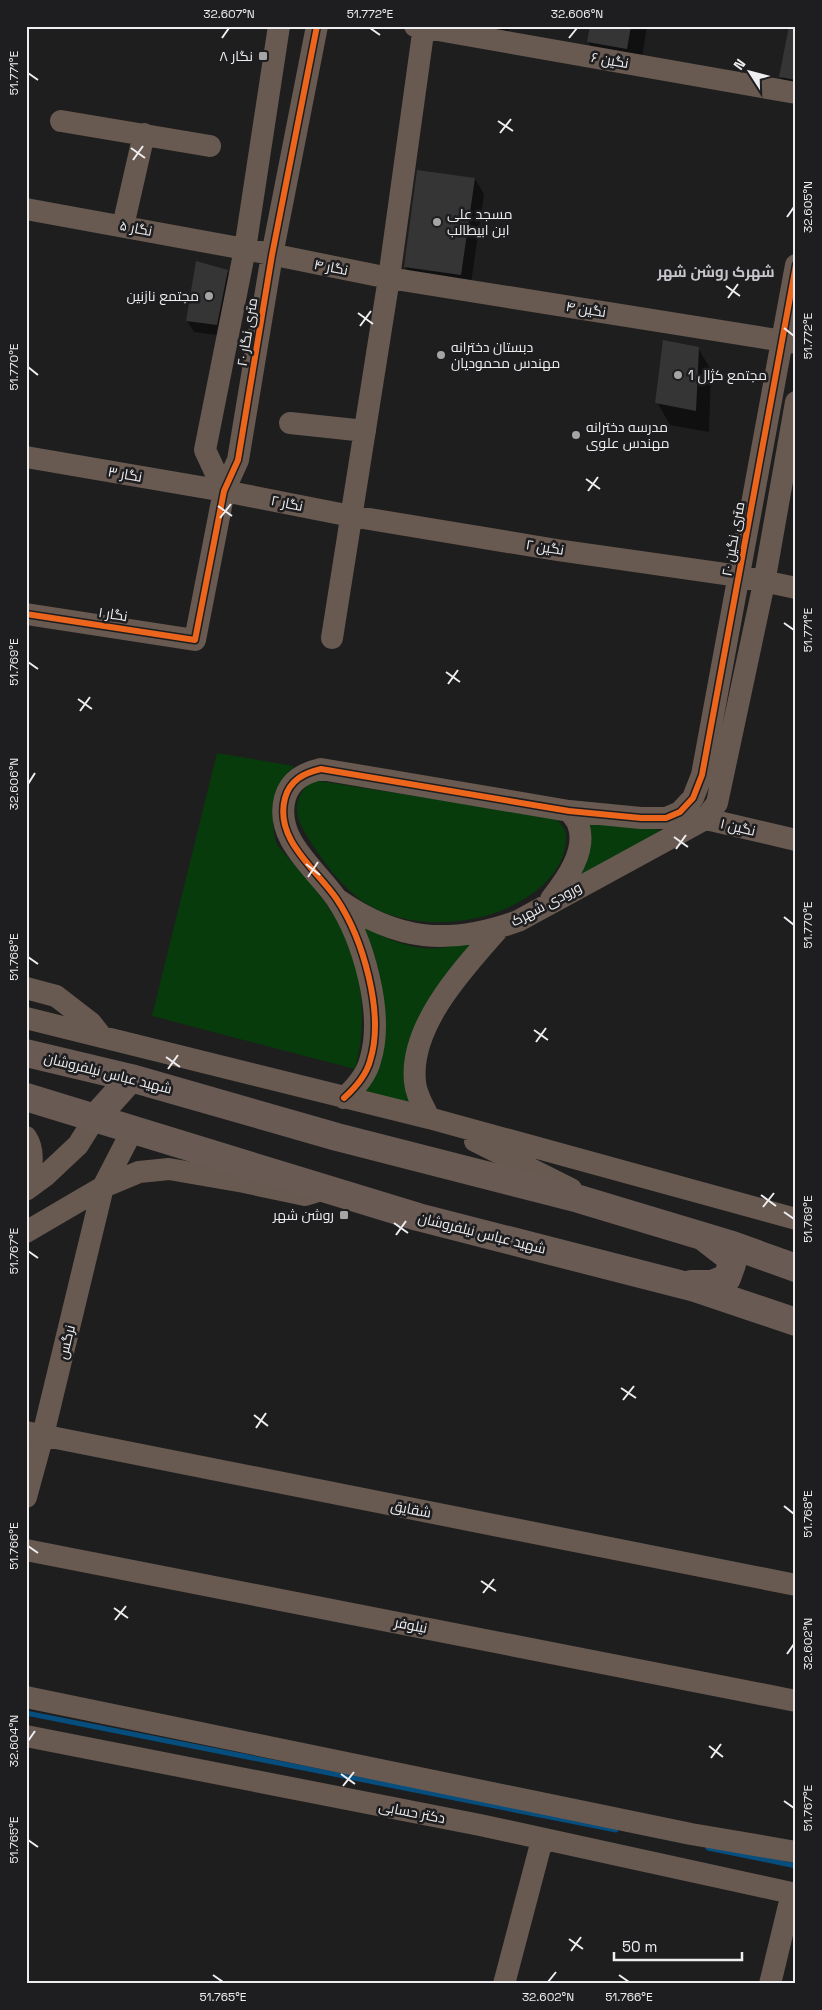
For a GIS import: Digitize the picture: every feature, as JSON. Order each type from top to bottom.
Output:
[{"type":"main road","name":"شهید عباس نیلفروشان","points":[[26,1053],[132,1078],[337,1137],[608,1208],[732,1244],[796,1268]]},
{"type":"main road","points":[[95,1118],[132,1078]]},
{"type":"main road","points":[[132,1078],[132,1130]]},
{"type":"main road","name":"شهید عباس نیلفروشان","points":[[26,1097],[418,1217],[679,1284],[796,1322]]},
{"type":"main road","points":[[679,1284],[712,1284],[727,1278],[732,1264],[728,1256],[702,1236]]},
{"type":"street","name":"۲۰ متری نگار","points":[[224,491],[205,450],[245,249],[279,26]]},
{"type":"street","name":"۲۰ متری نگار","points":[[195,640],[224,491],[238,460],[272,255],[317,26]]},
{"type":"street","name":"نگین ۶","points":[[421,27],[796,93]]},
{"type":"street","points":[[332,638],[389,278],[421,27]]},
{"type":"street","points":[[61,120],[210,146]]},
{"type":"street","points":[[123,226],[144,134]]},
{"type":"street","name":"نگار ۵","points":[[26,209],[272,255]]},
{"type":"street","name":"نگار ۴","points":[[272,255],[389,278]]},
{"type":"street","name":"۲۰ متری نگین","points":[[680,812],[693,798],[702,775],[739,576],[789,342],[796,265]]},
{"type":"street","name":"نگین ۴","points":[[389,278],[789,342]]},
{"type":"street","points":[[705,819],[717,803],[764,583],[796,402]]},
{"type":"street","points":[[290,423],[365,431]]},
{"type":"street","name":"نگار ۳","points":[[26,457],[224,491]]},
{"type":"street","name":"نگار ۲","points":[[224,491],[351,516]]},
{"type":"street","name":"نگین ۲","points":[[351,516],[739,576],[764,583],[796,588]]},
{"type":"street","name":"نگار ۱","points":[[26,614],[195,640]]},
{"type":"street","points":[[344,1098],[356,1087],[370,1062],[375,1032],[369,976],[354,934],[336,899],[296,848],[284,820],[283,807],[287,790],[295,780],[307,772],[321,769],[569,811],[641,818],[666,818],[680,812]]},
{"type":"street","points":[[548,904],[572,868],[579,848],[580,834],[578,823],[569,811]]},
{"type":"street","name":"نگین ۱","points":[[680,812],[796,840]]},
{"type":"street","name":"ورودی شهرک","points":[[429,1118],[415,1083],[415,1065],[424,1031],[452,986],[500,928],[518,921],[705,819]]},
{"type":"street","points":[[336,899],[374,922],[419,935],[451,936],[500,928]]},
{"type":"street","points":[[26,988],[56,996],[91,1023],[102,1036]]},
{"type":"street","points":[[26,1018],[429,1118],[796,1219]]},
{"type":"street","points":[[26,1189],[45,1176],[78,1145],[95,1118]]},
{"type":"street","points":[[429,1118],[608,1208]]},
{"type":"street","name":"نرگس","points":[[26,1497],[35,1434],[103,1187],[132,1130]]},
{"type":"street","points":[[26,1137],[32,1157],[32,1168],[26,1189]]},
{"type":"street","points":[[26,1232],[103,1187],[139,1172],[169,1169],[244,1182],[305,1196],[326,1189]]},
{"type":"street","name":"شقایق","points":[[35,1434],[796,1585]]},
{"type":"street","name":"نیلوفر","points":[[26,1550],[796,1701]]},
{"type":"street","points":[[26,1697],[691,1834],[796,1852]]},
{"type":"street","name":"دکتر حسابی","points":[[26,1736],[471,1824],[794,1893]]},
{"type":"street","points":[[504,1984],[542,1840]]},
{"type":"street","points":[[770,1984],[794,1893]]},
{"type":"green space","points":[[217,753],[294,766],[287,774],[277,793],[273,813],[274,835],[277,845],[327,905],[343,931],[351,950],[360,989],[362,1010],[362,1030],[355,1069],[152,1016]]},
{"type":"green space","points":[[313,780],[555,818],[565,831],[565,848],[554,872],[545,882],[535,892],[510,907],[485,916],[456,921],[424,922],[394,916],[367,904],[350,891],[328,866],[304,831],[298,815],[298,801],[306,787]]},
{"type":"green space","points":[[584,819],[666,831],[574,879]]},
{"type":"green space","points":[[359,924],[397,942],[418,947],[453,946],[477,940],[453,967],[412,1107],[361,1096],[383,998],[380,975],[374,954]]},
{"type":"building","points":[[590,26],[631,26],[627,49],[587,42]]},
{"type":"building","points":[[789,26],[796,26],[796,80],[779,77]]},
{"type":"building","name":"مسجد علی ابن ابیطالب","points":[[417,170],[475,178],[461,275],[404,267]]},
{"type":"building","name":"مجتمع نازنین","points":[[196,261],[228,270],[217,325],[186,321]]},
{"type":"building","name":"مجتمع کژال 1","points":[[663,340],[699,347],[696,411],[655,403]]},
{"type":"waterway","points":[[26,1713],[616,1830]]},
{"type":"waterway","points":[[708,1848],[796,1866]]},
{"type":"cycle path","points":[[26,614],[195,640],[224,491],[238,460],[272,255],[317,26]]},
{"type":"cycle path","points":[[344,1098],[360,1081],[370,1061],[374,1042],[373,999],[363,955],[346,915],[336,898],[298,852],[285,827],[283,813],[285,798],[290,786],[298,778],[321,769],[569,811],[641,818],[666,818],[680,812],[693,798],[702,775],[796,265]]},
{"type":"place","name":"نگار ۸","points":[[263,56]]},
{"type":"place","name":"مسجد علی ابن ابیطالب","points":[[437,222]]},
{"type":"place","name":"مجتمع نازنین","points":[[209,296]]},
{"type":"place","name":"دبستان دخترانه مهندس محمودیان","points":[[441,355]]},
{"type":"place","name":"مجتمع کژال 1","points":[[678,375]]},
{"type":"place","name":"مدرسه دخترانه مهندس علوی","points":[[576,435]]},
{"type":"place","name":"روشن شهر","points":[[344,1215]]},
{"type":"district","name":"شهرک روشن شهر","points":[[716,272]]}]
